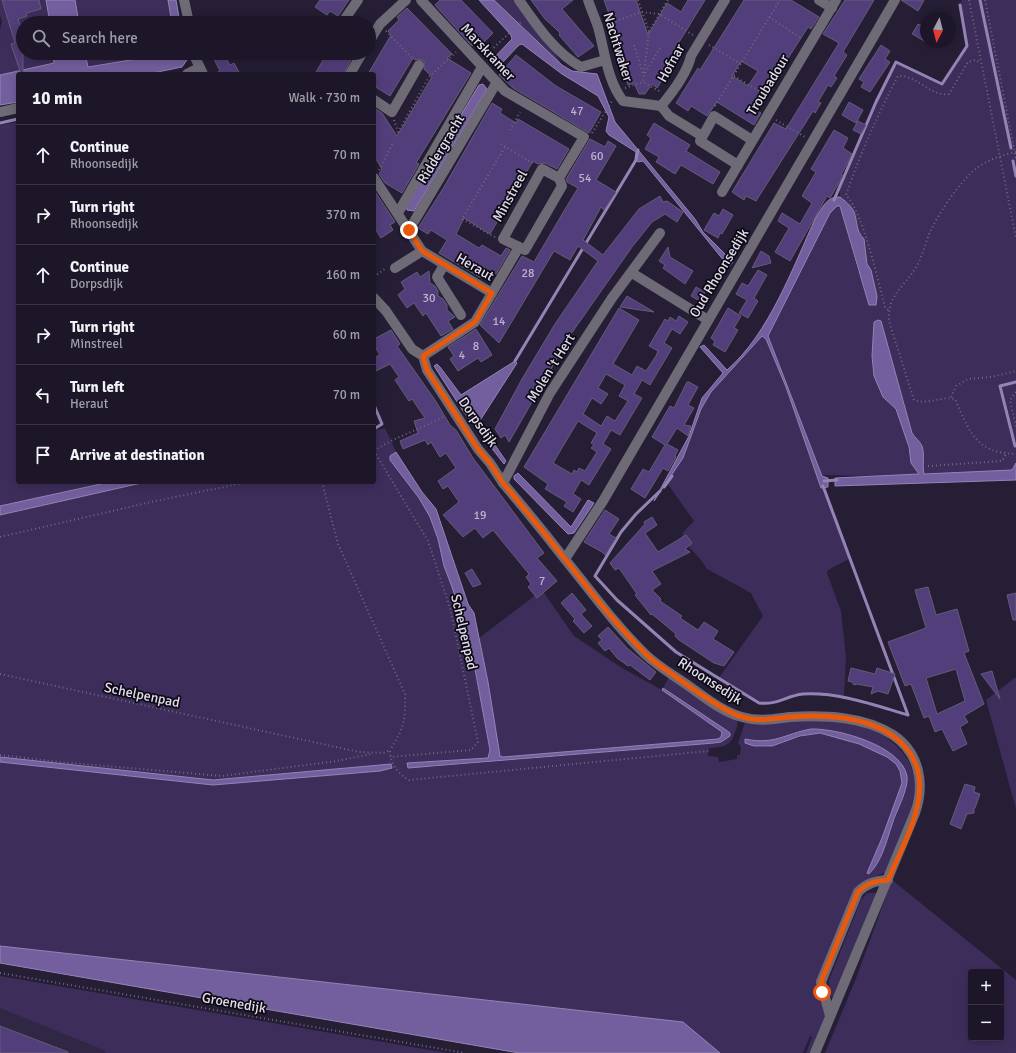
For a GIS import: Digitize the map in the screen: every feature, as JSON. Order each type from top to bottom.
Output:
[{"type":"street","points":[[184,0],[187,16]]},
{"type":"street","points":[[347,16],[358,0]]},
{"type":"street","points":[[376,31],[380,24],[406,0]]},
{"type":"street","name":"Marskramer","points":[[421,0],[505,91],[584,137]]},
{"type":"street","points":[[519,0],[536,24],[560,53],[573,63],[581,67],[605,60]]},
{"type":"street","name":"Nachtwaker","points":[[588,0],[598,28],[605,60],[616,91],[623,101],[661,106]]},
{"type":"street","name":"Hofnar","points":[[661,106],[669,96],[725,0]]},
{"type":"street","points":[[819,0],[834,4]]},
{"type":"street","name":"Oud Rhoonsedijk","points":[[565,559],[603,501],[895,0]]},
{"type":"street","name":"Troubadour","points":[[722,192],[766,114],[834,4]]},
{"type":"street","points":[[196,60],[201,71]]},
{"type":"street","points":[[351,72],[358,60]]},
{"type":"street","points":[[376,101],[392,112],[419,65]]},
{"type":"street","name":"Riddergracht","points":[[398,212],[480,65]]},
{"type":"street","name":"Riddergracht","points":[[409,230],[497,82]]},
{"type":"street","points":[[661,106],[669,116],[702,136]]},
{"type":"street","points":[[0,112],[16,108]]},
{"type":"street","points":[[714,116],[700,140],[738,164]]},
{"type":"street","name":"Troubadour","points":[[714,116],[752,140]]},
{"type":"street","points":[[423,356],[475,322],[519,247],[525,250],[562,186],[559,178],[584,137]]},
{"type":"street","name":"Minstreel","points":[[519,247],[503,239],[542,168],[559,178]]},
{"type":"street","name":"Heraut","points":[[376,181],[398,212],[422,251],[492,293]]},
{"type":"street","name":"Molen 't Hert","points":[[503,483],[550,393],[612,298],[632,273],[660,232]]},
{"type":"street","points":[[395,268],[422,251]]},
{"type":"street","name":"Heraut","points":[[444,265],[437,277],[461,315]]},
{"type":"street","points":[[632,273],[708,320]]},
{"type":"street","name":"Dorpsdijk","points":[[376,300],[386,311],[412,349],[423,356],[427,370],[478,449],[490,463],[503,483],[565,559]]},
{"type":"street","name":"Rhoonsedijk","points":[[565,559],[607,612],[647,656],[700,694],[732,713],[753,720],[820,716],[842,718],[875,727],[893,736],[907,749],[918,769],[921,791],[915,814],[815,1053]]},
{"type":"street","points":[[830,1016],[821,982],[855,899],[858,892],[864,886],[875,881],[888,880]]},
{"type":"path","points":[[638,0],[648,31],[643,82]]},
{"type":"path","points":[[648,31],[668,0]]},
{"type":"path","points":[[714,116],[713,110],[780,0]]},
{"type":"path","points":[[970,0],[1016,238]]},
{"type":"path","points":[[985,0],[1016,159]]},
{"type":"path","points":[[598,28],[641,12],[659,14],[741,64]]},
{"type":"path","points":[[769,18],[809,44]]},
{"type":"path","points":[[480,65],[506,35],[519,23]]},
{"type":"path","points":[[380,24],[430,77]]},
{"type":"path","points":[[392,112],[398,132],[430,77],[463,46]]},
{"type":"path","points":[[634,46],[644,75]]},
{"type":"path","points":[[644,75],[660,48]]},
{"type":"path","points":[[888,310],[885,307],[869,249],[853,202],[846,195],[854,172],[872,125],[898,76],[905,75],[941,95],[949,94],[968,62],[975,60],[981,62]]},
{"type":"path","points":[[734,76],[774,101]]},
{"type":"path","points":[[616,91],[643,82],[669,96]]},
{"type":"path","points":[[584,137],[592,134],[611,101]]},
{"type":"path","points":[[510,130],[525,104]]},
{"type":"path","points":[[766,114],[813,142]]},
{"type":"path","points":[[376,174],[393,143]]},
{"type":"path","points":[[501,144],[542,168]]},
{"type":"path","points":[[503,239],[500,240],[462,219],[505,147]]},
{"type":"path","points":[[1015,152],[999,156],[973,171],[950,199],[931,231],[916,268],[893,299],[888,310],[889,321],[914,400],[927,402],[951,398],[956,399],[968,428],[981,444],[992,451],[1006,454],[1016,454]]},
{"type":"path","points":[[951,398],[956,386],[968,380],[991,377],[1016,371]]},
{"type":"path","points":[[1016,392],[1010,400],[1016,427]]},
{"type":"path","name":"Schelpenpad","points":[[376,450],[397,437],[428,426],[454,411]]},
{"type":"path","name":"Schelpenpad","points":[[376,454],[428,541],[450,608],[478,742],[471,750],[390,757]]},
{"type":"path","points":[[928,466],[1002,461],[1006,454]]},
{"type":"path","points":[[0,537],[150,502],[238,484]]},
{"type":"path","points":[[323,484],[338,544],[405,694],[406,717],[402,729],[390,750],[390,757],[399,775],[409,780],[708,751]]},
{"type":"path","name":"Schelpenpad","points":[[0,674],[358,752],[374,753]]},
{"type":"path","name":"Schelpenpad","points":[[0,755],[60,762],[222,776],[337,761],[390,750]]},
{"type":"path","name":"Groenedijk","points":[[0,973],[465,1053]]},
{"type":"shaded area","points":[[0,0],[46,0],[49,16],[16,16],[16,60],[54,60],[54,63],[0,75],[0,30],[2,22],[0,15]]},
{"type":"shaded area","points":[[46,0],[75,0],[78,16],[49,16]]},
{"type":"shaded area","points":[[75,0],[168,0],[171,16],[78,16]]},
{"type":"shaded area","points":[[168,0],[176,0],[179,16],[171,16]]},
{"type":"shaded area","points":[[479,0],[494,0],[562,65],[572,71],[597,74],[615,122],[695,219],[703,232],[733,262],[729,267],[643,161],[638,162],[635,159],[636,152],[609,135],[606,131],[609,117],[598,96],[562,74],[522,44],[519,45],[501,64],[496,64],[493,59],[512,39],[511,35]]},
{"type":"shaded area","points":[[494,0],[514,0],[555,53],[562,65]]},
{"type":"shaded area","points":[[962,0],[1016,0],[1016,463],[1013,470],[924,474],[922,444],[912,433],[881,321],[874,322],[872,356],[874,376],[883,397],[896,409],[903,421],[911,463],[919,474],[874,476],[822,475],[768,336],[830,213],[837,206],[840,206],[858,271],[873,280],[871,270],[867,264],[864,239],[858,229],[853,210],[848,203],[840,197],[840,189],[876,102],[896,62],[942,84],[967,46],[960,5]]},
{"type":"shaded area","points":[[54,60],[86,60],[88,67],[130,60],[187,60],[182,67],[158,72],[16,72],[16,102],[0,105],[0,75],[54,63]]},
{"type":"shaded area","points":[[86,60],[130,60],[88,67]]},
{"type":"shaded area","points":[[483,84],[487,89],[414,211],[407,210],[406,206],[479,85]]},
{"type":"shaded area","points":[[16,122],[16,484],[101,484],[0,506],[0,125]]},
{"type":"shaded area","points":[[840,197],[848,203],[853,210],[858,229],[864,239],[867,264],[871,270],[877,296],[876,305],[869,305],[840,206],[837,206],[830,213],[768,336],[822,476],[828,478],[828,487],[821,488],[786,387],[766,339],[762,336],[711,392],[701,409],[683,458],[654,501],[689,436],[702,398],[723,373],[700,347],[704,345],[727,370],[742,355],[768,319],[779,299],[816,217],[829,200]]},
{"type":"shaded area","points":[[878,320],[881,321],[912,433],[922,446],[924,474],[1012,470],[1016,463],[1016,480],[835,486],[835,478],[919,474],[911,463],[909,447],[896,409],[883,397],[874,376],[872,356],[874,322]]},
{"type":"shaded area","points":[[762,336],[766,338],[786,387],[821,488],[825,488],[851,558],[828,570],[827,573],[841,611],[846,657],[844,697],[802,694],[770,704],[759,703],[718,679],[763,616],[751,593],[707,569],[681,538],[684,531],[694,521],[667,483],[683,458],[701,409],[711,392]]},
{"type":"shaded area","points":[[515,361],[517,363],[479,422],[506,461],[504,464],[463,411],[434,366],[437,364],[440,367],[461,395]]},
{"type":"shaded area","points":[[385,428],[396,452],[390,456],[390,460],[419,498],[430,517],[438,539],[444,566],[470,642],[490,750],[488,758],[407,763],[431,767],[714,743],[723,741],[730,736],[730,733],[726,730],[663,688],[669,677],[737,719],[737,727],[731,741],[722,746],[709,748],[708,756],[718,757],[719,762],[737,759],[737,755],[740,755],[741,747],[738,743],[745,722],[845,721],[864,726],[888,739],[898,747],[912,768],[914,795],[912,805],[886,872],[868,880],[818,979],[825,1016],[811,1053],[806,1053],[812,1037],[810,1036],[803,1053],[720,1053],[683,1022],[0,946],[0,762],[212,785],[391,764],[213,780],[0,757],[0,515],[137,484],[376,484],[376,430]],"holes":[[[811,729],[825,729],[898,759],[907,787],[883,851],[870,874],[867,873],[882,838],[902,783],[900,771],[896,764],[874,750],[829,734],[813,733],[772,746],[763,747],[754,746],[746,739],[765,741]]]},
{"type":"shaded area","points":[[396,452],[422,492],[436,509],[468,604],[474,613],[488,682],[500,756],[503,757],[718,739],[721,737],[722,732],[662,690],[663,688],[726,730],[730,733],[730,736],[721,742],[714,743],[408,768],[407,763],[488,758],[490,750],[470,642],[444,566],[438,539],[430,517],[419,498],[390,460],[390,456]]},
{"type":"shaded area","points":[[518,473],[571,527],[588,500],[594,503],[574,533],[568,534],[514,479],[514,476]]},
{"type":"shaded area","points":[[101,484],[137,484],[0,515],[0,506]]},
{"type":"shaded area","points":[[542,590],[574,636],[622,668],[662,690],[722,732],[721,737],[718,739],[503,757],[500,756],[479,638]]},
{"type":"shaded area","points":[[1016,677],[1016,809],[986,700]]},
{"type":"shaded area","points":[[811,729],[822,729],[851,735],[881,747],[893,755],[902,765],[907,776],[904,794],[883,851],[869,874],[867,873],[882,838],[902,783],[900,771],[896,764],[887,757],[859,744],[820,733],[800,736],[772,746],[754,746],[745,743],[745,739],[764,741],[772,740]]},
{"type":"shaded area","points":[[0,757],[213,780],[391,764],[392,768],[380,771],[213,785],[0,762]]},
{"type":"shaded area","points":[[892,880],[1002,969],[968,969],[968,1041],[1004,1041],[1004,970],[1016,980],[1016,1053],[825,1053],[855,981]]},
{"type":"shaded area","points":[[867,893],[877,893],[835,997],[831,997],[829,993],[829,980],[861,900]]},
{"type":"shaded area","points":[[0,946],[683,1022],[720,1053],[519,1053],[0,963]]},
{"type":"shaded area","points":[[0,976],[447,1053],[106,1053],[104,1050],[0,1008]]},
{"type":"shaded area","points":[[0,997],[129,1053],[0,1053]]},
{"type":"building","points":[[2,0],[39,0],[41,9],[26,13],[27,16],[16,16],[16,59],[11,44],[15,43]]},
{"type":"building","points":[[320,0],[349,0],[338,16],[330,11],[327,15],[315,7]]},
{"type":"building","points":[[440,0],[461,0],[493,33],[483,43],[479,40],[472,46],[435,5]]},
{"type":"building","points":[[531,0],[573,0],[562,9],[594,46],[578,57],[559,35],[560,33],[545,19]]},
{"type":"building","points":[[604,0],[636,0],[648,35],[667,3],[681,12],[688,0],[705,0],[673,52],[679,56],[670,72],[668,71],[657,88],[652,84],[645,94],[639,94],[634,83],[628,85],[622,66],[619,67],[614,49],[621,47]]},
{"type":"building","points":[[744,0],[791,0],[819,17],[811,29],[808,27],[764,96],[757,110],[761,113],[754,125],[717,102],[707,116],[691,106],[688,111],[676,103],[698,68],[700,70]],"holes":[[[741,61],[758,71],[748,86],[732,76]]]},
{"type":"building","points":[[845,0],[874,0],[843,52],[847,55],[834,76],[837,78],[831,87],[828,85],[818,102],[821,103],[815,113],[813,111],[756,201],[746,196],[744,200],[732,192],[774,123],[786,129],[839,43],[823,34]]},
{"type":"building","points":[[901,0],[924,0],[918,11]]},
{"type":"building","points":[[407,8],[452,54],[447,58],[471,73],[416,163],[419,164],[402,193],[385,183],[379,174],[382,169],[376,159],[376,109],[382,113],[397,136],[432,77],[424,69],[424,61],[419,59],[415,60],[413,58],[390,96],[376,87],[376,72],[369,72],[391,35],[388,31],[399,20],[397,17]]},
{"type":"building","points":[[918,24],[920,25],[920,39],[912,34]]},
{"type":"building","points":[[881,45],[890,51],[885,59],[890,62],[870,92],[861,87],[864,82],[859,79]]},
{"type":"building","points":[[516,55],[556,86],[601,112],[589,133],[513,88],[499,75]]},
{"type":"building","points":[[16,60],[23,60],[23,72],[20,72]]},
{"type":"building","points":[[214,60],[227,60],[230,65],[234,63],[239,72],[218,72],[220,71]]},
{"type":"building","points":[[323,60],[351,60],[345,72],[316,72]]},
{"type":"building","points":[[849,102],[863,110],[856,123],[842,115]]},
{"type":"building","points":[[492,103],[502,109],[500,113],[516,123],[518,119],[569,149],[557,169],[545,163],[538,164],[533,161],[490,234],[464,218],[456,234],[479,248],[482,245],[501,256],[506,248],[510,250],[496,274],[485,271],[481,278],[439,253],[447,240],[431,230],[428,234],[418,228],[444,187]]},
{"type":"building","points":[[858,121],[866,125],[861,134],[853,130]]},
{"type":"building","points":[[654,123],[690,145],[686,151],[720,172],[713,184],[681,165],[675,174],[656,162],[659,157],[645,149],[651,138],[647,135]]},
{"type":"building","points":[[834,130],[848,138],[843,148],[852,154],[841,175],[843,176],[830,198],[827,196],[790,261],[775,252],[789,228],[778,221],[782,213],[800,224],[812,203],[802,196],[816,172],[811,169]]},
{"type":"building","points":[[590,139],[605,147],[608,141],[616,146],[596,180],[616,192],[604,210],[601,207],[583,240],[603,255],[639,209],[660,196],[663,202],[667,201],[683,212],[677,222],[665,214],[652,222],[632,247],[571,334],[509,442],[505,435],[501,438],[495,429],[522,379],[555,324],[598,261],[578,246],[570,260],[554,251],[499,343],[480,325],[522,256],[534,262],[578,188],[567,182],[566,179]]},
{"type":"building","points":[[376,193],[395,222],[390,225],[393,230],[381,238],[376,230]]},
{"type":"building","points":[[723,209],[733,215],[718,238],[704,230],[714,213],[719,216]]},
{"type":"building","points":[[668,247],[670,257],[693,271],[685,284],[663,268],[665,265],[659,261]]},
{"type":"building","points":[[761,251],[769,256],[771,263],[752,268]]},
{"type":"building","points":[[758,270],[767,275],[754,298],[758,301],[748,318],[739,313],[747,300],[736,294],[742,283],[748,286]]},
{"type":"building","points":[[429,271],[430,283],[435,286],[438,291],[438,296],[443,299],[447,305],[447,310],[455,317],[448,321],[453,329],[441,336],[426,313],[423,316],[414,303],[407,308],[398,295],[405,289],[401,282],[417,272],[420,277]]},
{"type":"building","points":[[696,287],[705,292],[700,301],[691,296]]},
{"type":"building","points":[[627,296],[654,312],[620,307]]},
{"type":"building","points":[[619,308],[639,320],[613,364],[632,375],[637,366],[646,371],[656,356],[658,351],[649,346],[665,319],[668,321],[670,317],[676,321],[679,316],[688,322],[680,334],[672,329],[664,343],[672,348],[650,385],[642,380],[634,394],[642,398],[620,435],[611,430],[603,444],[611,449],[589,485],[581,480],[573,494],[581,499],[573,512],[564,506],[567,502],[545,489],[548,484],[524,467]],"holes":[[[606,374],[625,385],[619,396],[628,401],[615,421],[607,416],[601,426],[583,414],[592,398],[601,404],[608,394],[598,388]],[[578,421],[597,433],[591,443],[594,445],[591,448],[597,452],[585,471],[579,468],[577,472],[574,470],[572,474],[553,463]]]},
{"type":"building","points":[[728,308],[741,316],[734,328],[738,330],[725,352],[713,345],[715,341],[711,338]]},
{"type":"building","points":[[476,329],[492,355],[481,362],[478,358],[458,371],[450,359],[454,356],[448,347]]},
{"type":"building","points":[[391,330],[400,344],[397,346],[435,400],[450,425],[456,430],[473,458],[544,553],[537,558],[557,581],[537,598],[528,587],[531,584],[526,577],[529,574],[493,530],[483,538],[475,528],[463,537],[443,515],[459,502],[448,486],[443,489],[438,481],[456,468],[446,453],[440,457],[431,442],[428,445],[425,440],[403,449],[400,441],[418,433],[414,421],[425,418],[412,399],[409,401],[395,380],[399,377],[390,364],[376,371],[376,357],[380,355],[376,348],[376,338]]},
{"type":"building","points":[[687,382],[698,387],[688,405],[694,408],[684,425],[691,426],[688,436],[677,428],[667,444],[678,450],[675,456],[676,457],[668,471],[663,468],[645,498],[631,489],[643,469],[649,472],[665,445],[652,437],[670,406],[674,408]]},
{"type":"building","points":[[605,510],[619,519],[609,534],[616,538],[605,555],[584,542]]},
{"type":"building","points":[[652,517],[657,525],[645,533],[658,552],[686,535],[692,543],[685,549],[690,552],[652,571],[661,584],[652,590],[661,599],[660,601],[682,616],[680,618],[698,630],[704,622],[718,631],[713,639],[734,652],[724,666],[714,663],[679,640],[675,636],[676,634],[652,614],[651,615],[635,595],[637,594],[619,568],[615,570],[610,563],[645,524],[644,522]]},
{"type":"building","points":[[472,569],[481,584],[473,587],[465,573]]},
{"type":"building","points":[[928,587],[936,615],[957,609],[969,651],[964,653],[984,704],[964,716],[968,722],[960,727],[967,744],[953,751],[942,729],[935,732],[929,716],[924,718],[911,684],[905,686],[888,642],[926,628],[915,590]],"holes":[[[956,669],[965,701],[937,714],[926,678]]]},
{"type":"building","points":[[572,593],[586,610],[581,614],[592,626],[584,633],[573,621],[575,619],[561,603]]},
{"type":"building","points":[[1016,593],[1016,620],[1013,620],[1007,595]]},
{"type":"building","points":[[608,627],[627,648],[656,672],[650,680],[630,665],[628,666],[617,658],[609,648],[605,651],[598,643],[602,640],[598,636]]},
{"type":"building","points":[[851,668],[875,674],[877,668],[895,674],[888,694],[878,691],[871,694],[873,687],[857,684],[854,685],[852,682],[848,681]]},
{"type":"building","points":[[992,671],[1000,699],[981,674]]},
{"type":"building","points":[[965,784],[975,787],[974,792],[980,794],[974,808],[974,813],[967,814],[961,829],[950,824]]},
{"type":"building","points":[[0,1026],[68,1052],[68,1053],[0,1053]]},
{"type":"waterway","points":[[980,0],[1011,148]]},
{"type":"waterway","points":[[834,200],[876,102],[896,62],[942,84],[967,46],[960,5]]},
{"type":"waterway","points":[[0,123],[16,119]]},
{"type":"waterway","points":[[515,361],[636,160],[638,150]]},
{"type":"waterway","points":[[1013,161],[1016,176]]},
{"type":"waterway","points":[[1015,446],[1000,386],[1016,382]]},
{"type":"waterway","points":[[376,410],[382,424],[376,428]]},
{"type":"waterway","points":[[664,487],[672,476]]},
{"type":"waterway","points":[[824,481],[837,480]]},
{"type":"waterway","points":[[660,491],[636,514],[621,532],[595,576],[617,600],[676,652],[759,703],[777,702],[803,694],[830,695],[869,703],[908,715],[823,486]]},
{"type":"route","points":[[409,230],[422,251],[492,293],[475,322],[423,356],[427,370],[478,449],[490,463],[503,483],[607,612],[647,656],[700,694],[740,717],[753,720],[769,720],[789,717],[820,716],[858,721],[893,736],[907,749],[913,759],[918,769],[921,791],[915,814],[888,880],[875,881],[864,886],[858,892],[821,982],[822,992]]}]
